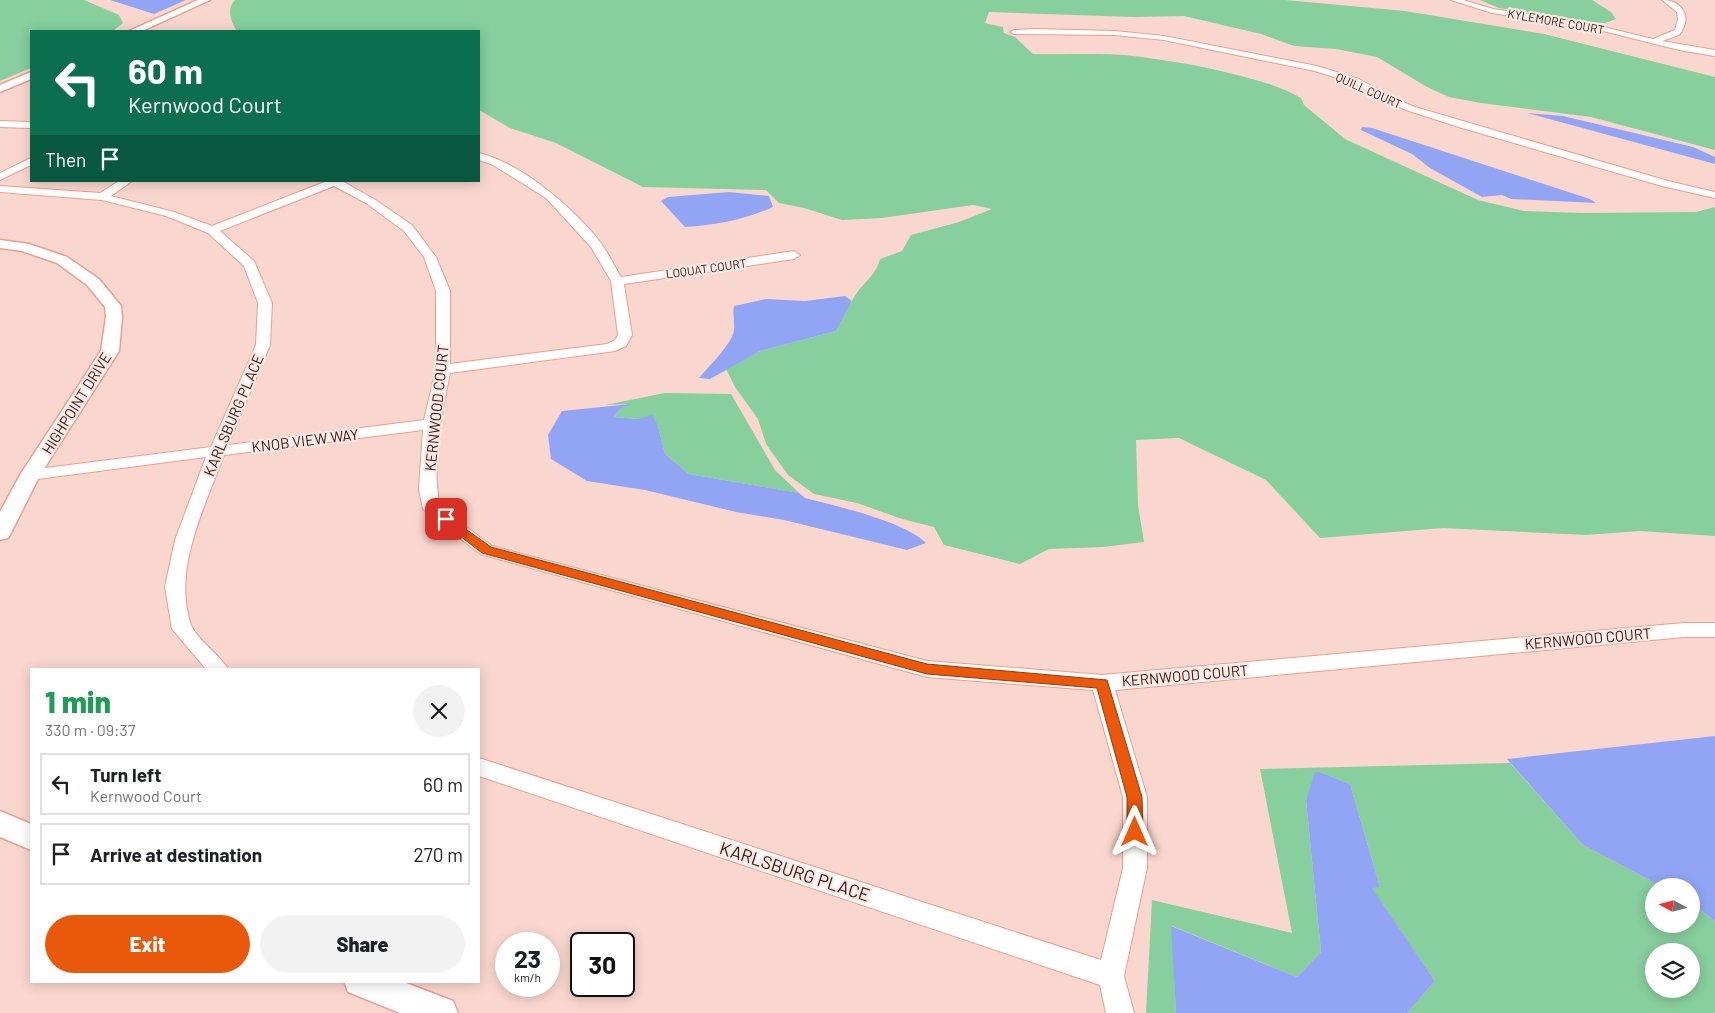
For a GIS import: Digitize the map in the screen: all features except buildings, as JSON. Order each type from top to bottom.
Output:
[{"type":"street","points":[[136,30],[206,0]]},
{"type":"street","name":"KYLEMORE COURT","points":[[1456,0],[1492,10],[1592,26],[1652,42],[1715,53]]},
{"type":"street","points":[[1652,42],[1676,34],[1683,20],[1682,12],[1677,6],[1666,0]]},
{"type":"street","name":"QUILL COURT","points":[[1014,32],[1115,33],[1164,38],[1317,69],[1356,81],[1392,101],[1412,109],[1465,126],[1666,184],[1715,195]]},
{"type":"street","points":[[0,89],[30,75]]},
{"type":"street","points":[[0,124],[30,125]]},
{"type":"street","points":[[443,369],[610,348],[620,343],[625,335],[617,281],[596,245],[550,196],[497,163],[480,156]]},
{"type":"street","points":[[0,177],[30,162]]},
{"type":"street","points":[[102,197],[125,182]]},
{"type":"street","points":[[212,230],[336,182]]},
{"type":"street","name":"KERNWOOD COURT","points":[[336,182],[370,201],[408,228],[430,257],[443,292],[443,369],[431,424],[428,489],[432,509],[486,550],[927,669],[1102,683],[1665,632],[1715,630]]},
{"type":"street","name":"KARLSBURG PLACE","points":[[0,189],[102,197],[170,214],[212,230],[250,264],[266,303],[263,345],[216,451],[184,540],[175,587],[182,629],[217,668]]},
{"type":"street","name":"HIGHPOINT DRIVE","points":[[0,244],[24,247],[62,260],[93,282],[113,306],[114,317],[110,351],[30,475],[0,532]]},
{"type":"street","name":"LOQUAT COURT","points":[[617,281],[794,255]]},
{"type":"street","name":"KNOB VIEW WAY","points":[[30,475],[431,424]]},
{"type":"street","points":[[1102,683],[1135,797],[1135,868],[1111,976],[1120,1013]]},
{"type":"street","name":"KARLSBURG PLACE","points":[[480,767],[1111,976]]},
{"type":"street","points":[[0,823],[30,838]]},
{"type":"street","points":[[365,983],[441,1013]]},
{"type":"green space","points":[[0,0],[84,0],[119,15],[123,23],[114,30],[30,30],[30,68],[0,81]]},
{"type":"green space","points":[[235,0],[1285,0],[1405,11],[1544,34],[1715,77],[1715,150],[1591,117],[1449,97],[1427,87],[1377,57],[1336,49],[1294,46],[1261,34],[1184,16],[1133,17],[989,12],[985,23],[1003,27],[1004,33],[1015,37],[1033,54],[1113,54],[1152,58],[1220,71],[1277,87],[1301,98],[1304,105],[1345,139],[1478,200],[1524,211],[1582,213],[1696,212],[1715,207],[1715,536],[1640,531],[1586,535],[1443,528],[1320,538],[1266,480],[1179,438],[1136,440],[1138,505],[1144,542],[1103,547],[1049,549],[1020,564],[944,545],[934,527],[902,519],[857,503],[814,494],[788,475],[766,444],[758,419],[735,387],[726,369],[760,351],[836,331],[853,299],[872,275],[880,259],[902,251],[911,235],[959,222],[992,209],[973,205],[882,218],[842,220],[804,208],[779,203],[766,190],[643,187],[556,143],[510,128],[480,111],[480,30],[236,30],[231,20],[230,11]]},
{"type":"green space","points":[[1480,0],[1592,0],[1611,12],[1616,19],[1605,23],[1591,22],[1499,8]]},
{"type":"green space","points":[[665,393],[731,394],[775,470],[799,493],[689,474],[665,454],[658,426],[639,419],[614,417],[620,409],[629,404],[605,405]]},
{"type":"green space","points":[[1510,763],[1583,845],[1646,878],[1645,933],[1700,933],[1700,910],[1715,921],[1715,1013],[1407,1013],[1435,981],[1371,887],[1380,887],[1350,784],[1316,772],[1306,800],[1321,952],[1297,977],[1172,926],[1176,1013],[1146,1013],[1152,900],[1292,933],[1260,769]]},
{"type":"water","points":[[110,0],[186,0],[154,14]]},
{"type":"water","points":[[1527,113],[1563,116],[1693,147],[1715,157],[1715,164]]},
{"type":"water","points":[[1362,127],[1372,128],[1590,199],[1596,203],[1511,199],[1502,195],[1482,197],[1430,168],[1412,154],[1361,130]]},
{"type":"water","points":[[729,192],[769,196],[773,207],[730,221],[685,227],[661,201],[668,197]]},
{"type":"water","points":[[845,296],[852,301],[836,331],[760,351],[710,379],[699,378],[731,339],[734,331],[734,306],[766,299],[805,301]]},
{"type":"water","points":[[631,404],[620,409],[614,417],[639,419],[652,415],[658,426],[665,454],[689,474],[799,493],[805,498],[886,521],[916,535],[926,543],[907,550],[784,520],[736,512],[645,490],[587,481],[551,459],[548,435],[562,411]]},
{"type":"water","points":[[1715,736],[1715,921],[1700,910],[1700,878],[1646,878],[1583,845],[1507,759]]},
{"type":"water","points":[[1315,772],[1320,772],[1350,784],[1380,887],[1372,888],[1435,981],[1407,1013],[1176,1013],[1171,926],[1297,977],[1321,952],[1306,800]]},
{"type":"route","points":[[446,519],[486,550],[927,669],[1102,683],[1135,797],[1135,832]]}]
